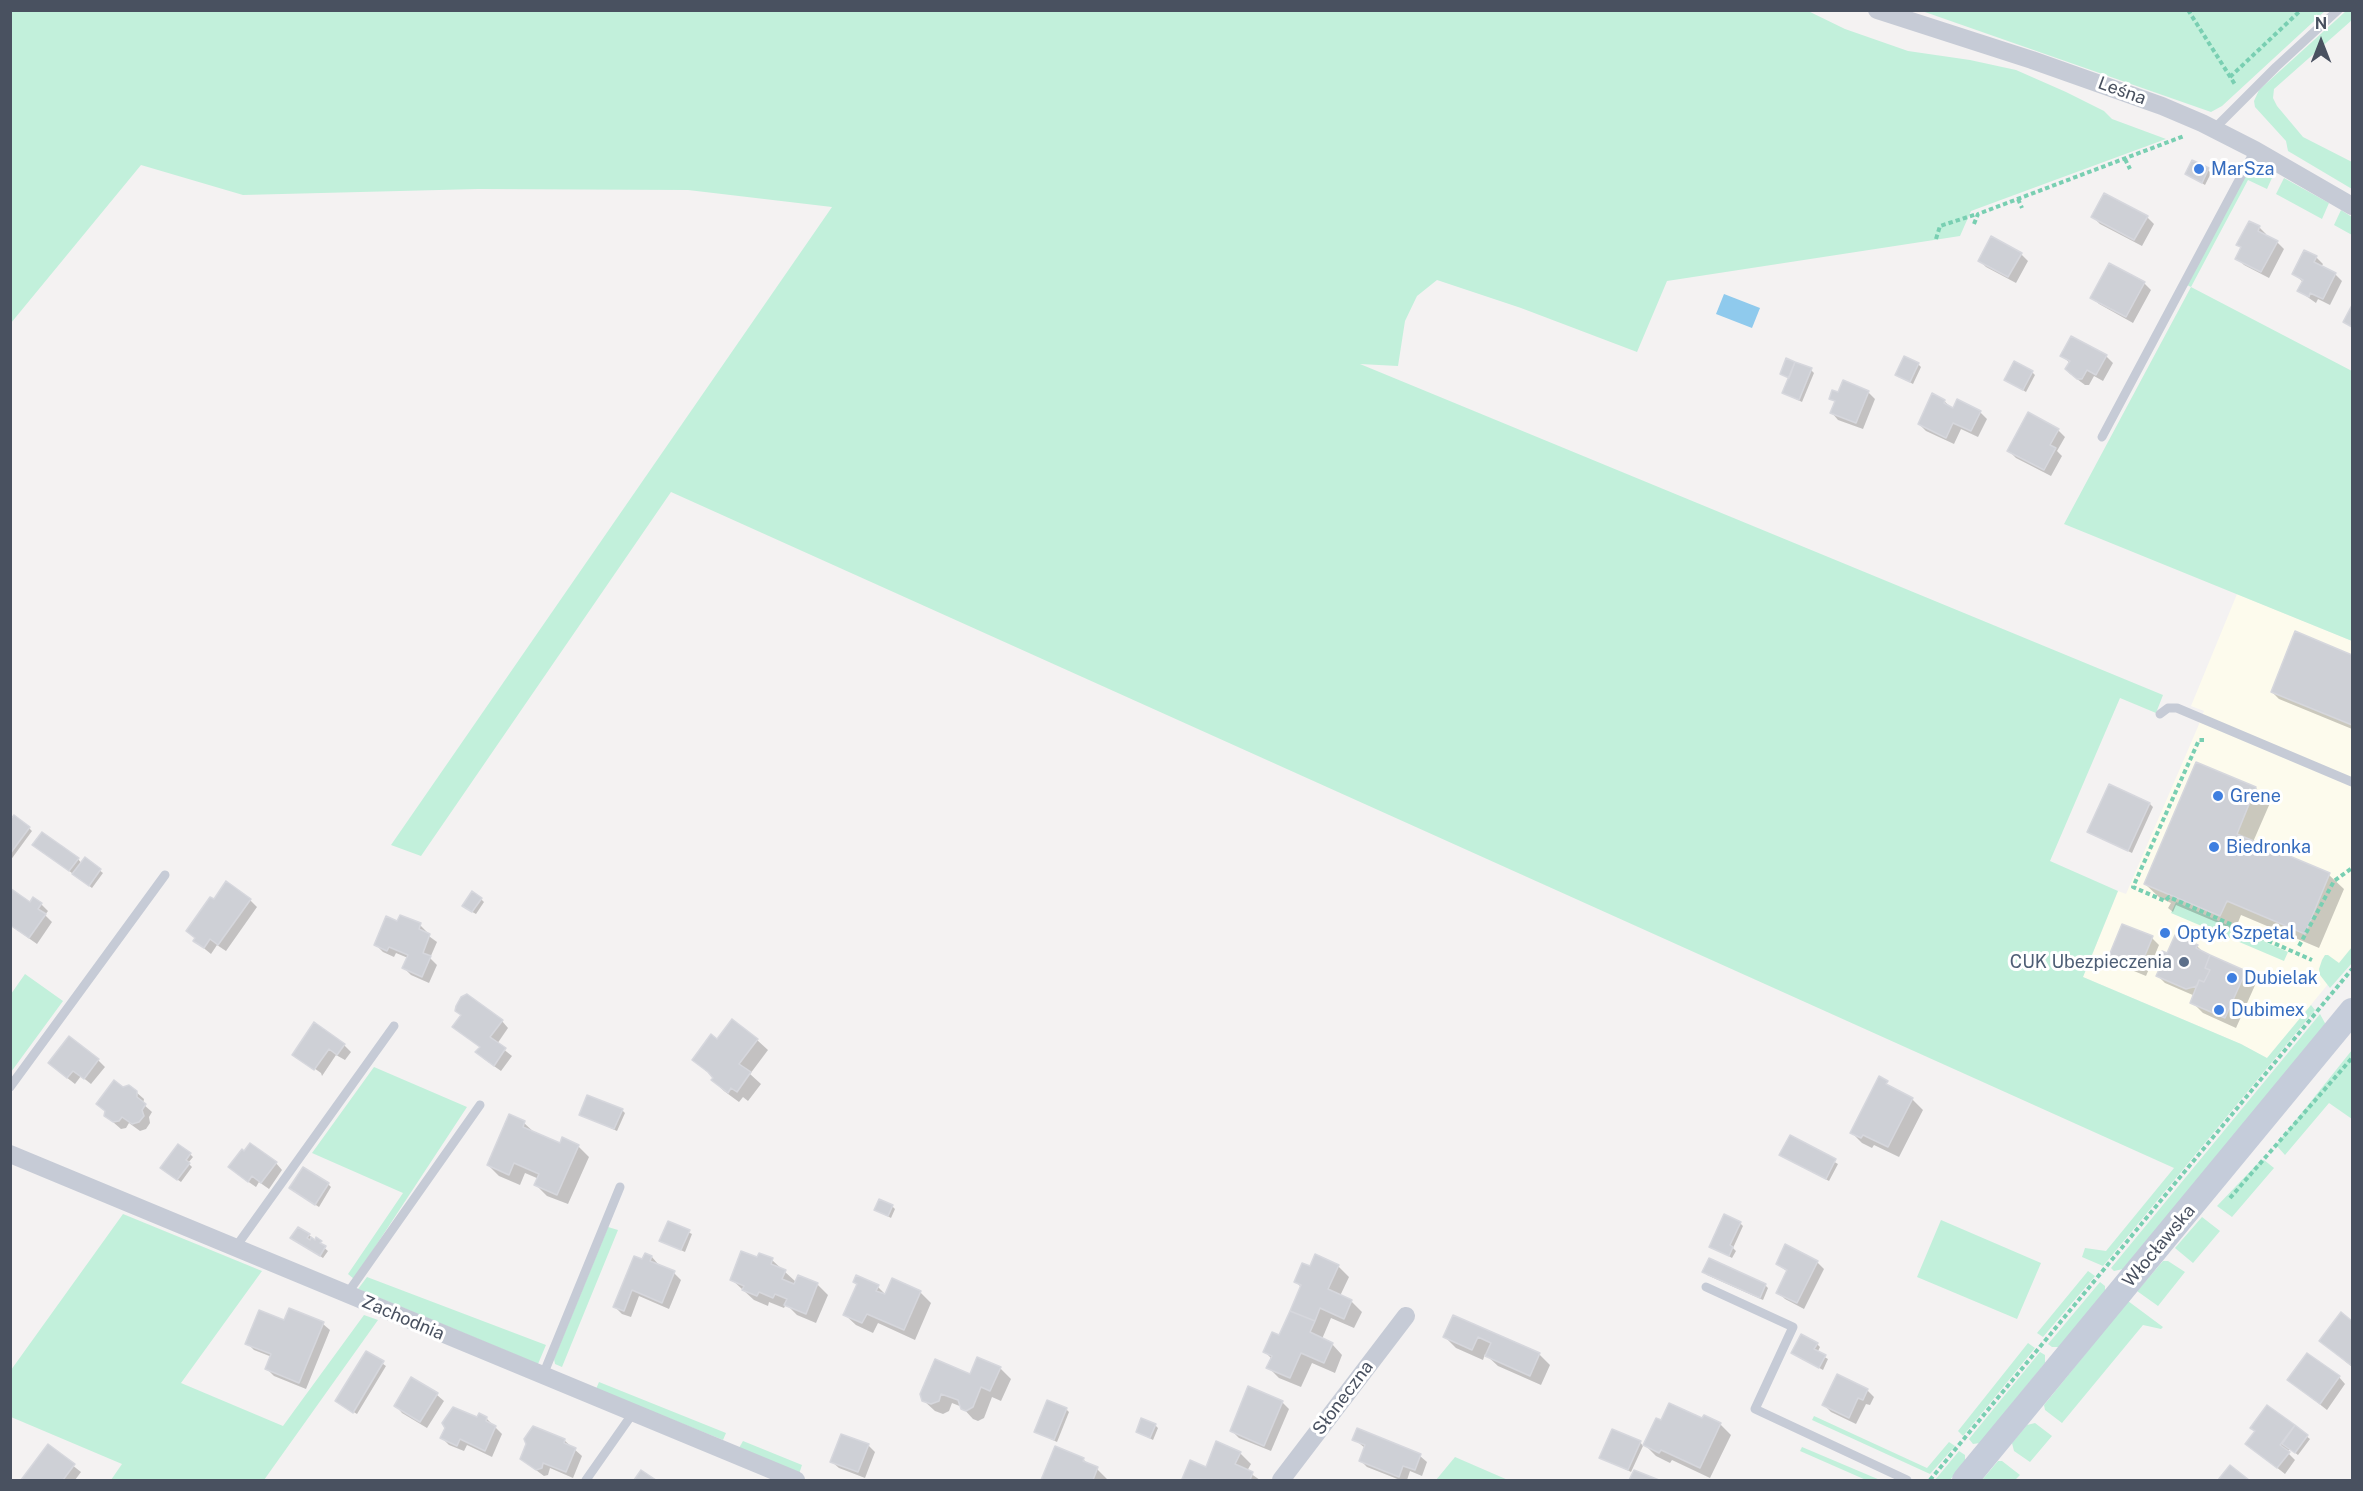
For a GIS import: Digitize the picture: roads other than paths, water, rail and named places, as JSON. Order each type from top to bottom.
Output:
[{"type":"main road","name":"Włocławska","points":[[1965,1480],[2352,1011]]},
{"type":"street","name":"Leśna","points":[[1877,10],[2119,90],[2212,128],[2352,206]]},
{"type":"street","name":"Zachodnia","points":[[10,1155],[796,1480]]},
{"type":"street","name":"Słoneczna","points":[[1281,1480],[1406,1316]]},
{"type":"lane","points":[[2212,128],[2338,10]]},
{"type":"lane","points":[[2102,437],[2255,150]]},
{"type":"lane","points":[[2160,714],[2168,708],[2177,708],[2352,782]]},
{"type":"lane","points":[[10,1087],[165,875]]},
{"type":"lane","points":[[235,1248],[394,1026]]},
{"type":"lane","points":[[347,1294],[480,1105]]},
{"type":"lane","points":[[543,1375],[620,1187]]},
{"type":"lane","points":[[1706,1287],[1792,1327],[1755,1409],[1907,1480]]},
{"type":"lane","points":[[586,1480],[633,1413]]},
{"type":"water","points":[[1724,294],[1760,308],[1752,328],[1716,314]]},
{"type":"place","name":"MarSza","points":[[2199,169]]},
{"type":"place","name":"Grene","points":[[2218,796]]},
{"type":"place","name":"Biedronka","points":[[2214,847]]},
{"type":"place","name":"Optyk Szpetal","points":[[2165,933]]},
{"type":"place","name":"CUK Ubezpieczenia","points":[[2184,962]]},
{"type":"place","name":"Dubielak","points":[[2232,978]]},
{"type":"place","name":"Dubimex","points":[[2219,1010]]}]
